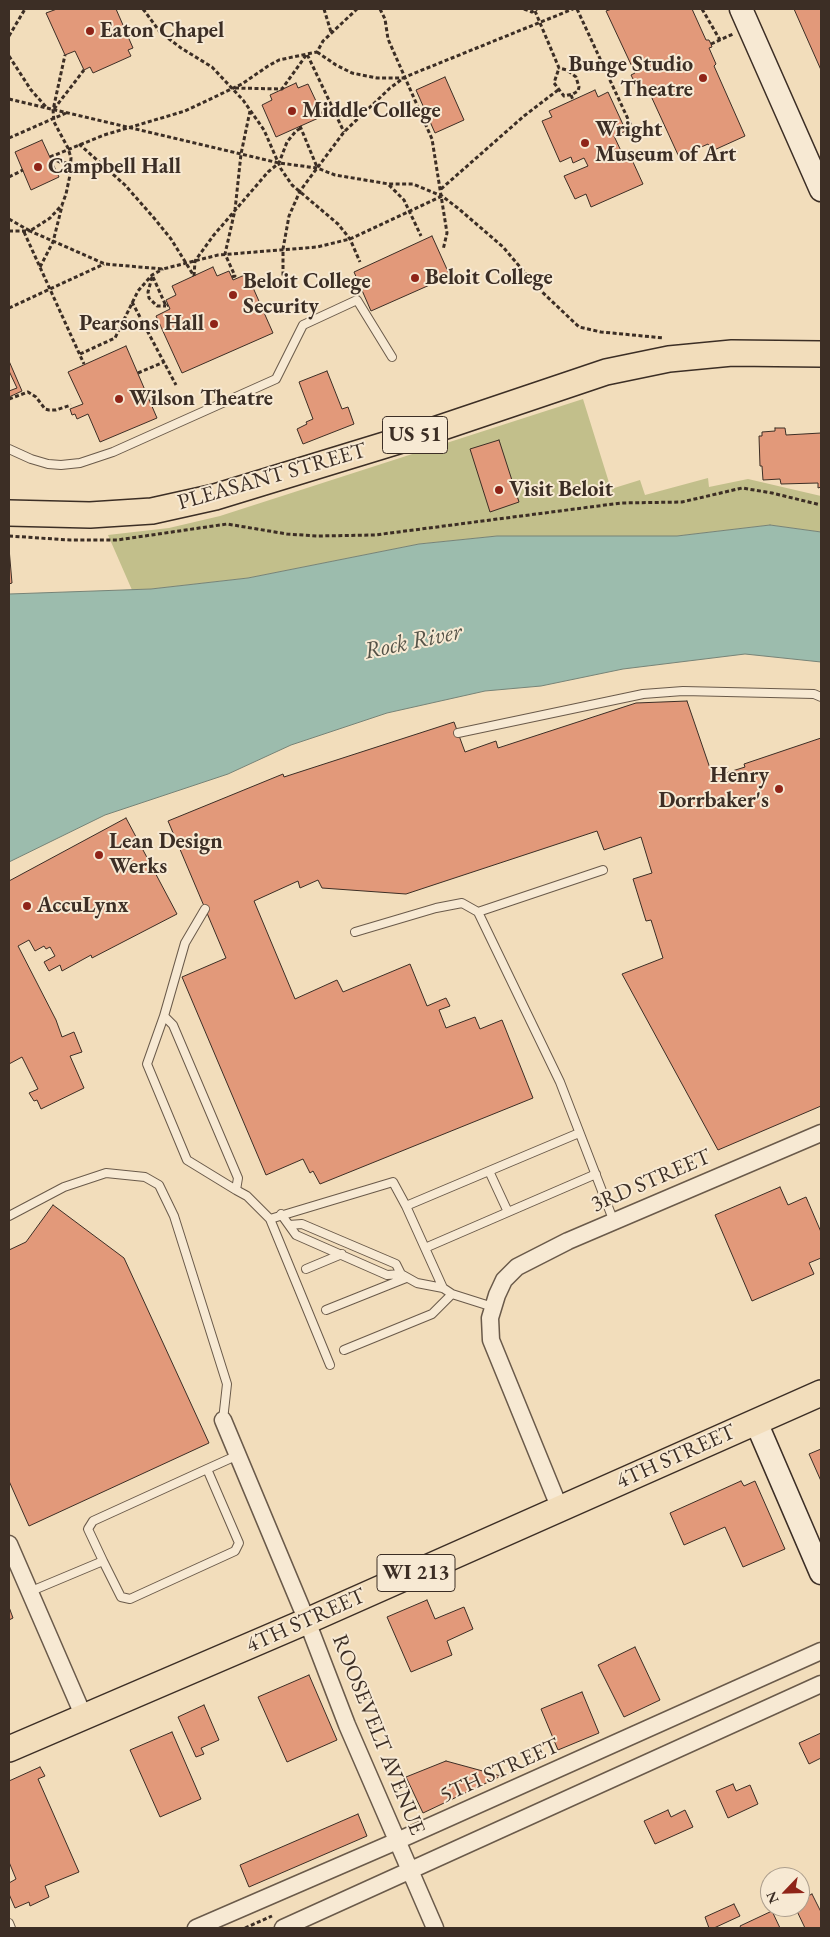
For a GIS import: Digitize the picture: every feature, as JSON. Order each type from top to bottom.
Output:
[{"type":"main road","name":"PLEASANT STREET","points":[[9,513],[90,515],[152,511],[215,498],[434,430],[606,372],[669,359],[732,353],[821,354]]},
{"type":"main road","name":"4TH STREET","points":[[9,1749],[306,1621],[821,1393]]},
{"type":"street","points":[[741,9],[821,190]]},
{"type":"street","name":"3RD STREET","points":[[493,1307],[504,1280],[517,1268],[568,1241],[821,1133]]},
{"type":"street","points":[[493,1307],[490,1318],[491,1340],[560,1509]]},
{"type":"street","name":"ROOSEVELT AVENUE","points":[[223,1420],[347,1725],[435,1928]]},
{"type":"street","points":[[756,1422],[821,1573]]},
{"type":"street","points":[[9,1544],[84,1717]]},
{"type":"street","name":"5TH STREET","points":[[196,1928],[397,1841],[821,1651]]},
{"type":"street","points":[[283,1928],[821,1684]]},
{"type":"lane","points":[[9,449],[31,459],[48,464],[61,465],[80,463],[114,452],[276,379],[303,324],[357,300],[392,357]]},
{"type":"lane","points":[[458,733],[643,694],[683,692],[814,694],[821,697]]},
{"type":"lane","points":[[478,912],[603,870]]},
{"type":"lane","points":[[355,932],[462,902],[478,912],[560,1082],[614,1222]]},
{"type":"lane","points":[[205,909],[185,943],[164,1016],[147,1064],[187,1160],[247,1196],[270,1219],[330,1365]]},
{"type":"lane","points":[[164,1016],[174,1025],[238,1178],[236,1190]]},
{"type":"lane","points":[[406,1206],[579,1132]]},
{"type":"lane","points":[[489,1171],[508,1212]]},
{"type":"lane","points":[[9,1216],[64,1187],[106,1173],[145,1177],[159,1185],[174,1216],[227,1384],[223,1420]]},
{"type":"lane","points":[[425,1248],[596,1174]]},
{"type":"lane","points":[[270,1219],[281,1214],[392,1182],[406,1206],[443,1288]]},
{"type":"lane","points":[[281,1214],[296,1235],[388,1275],[403,1276],[417,1283],[443,1288],[452,1294],[493,1307]]},
{"type":"lane","points":[[288,1226],[302,1224],[396,1264],[403,1276]]},
{"type":"lane","points":[[306,1269],[342,1254]]},
{"type":"lane","points":[[368,1265],[372,1255]]},
{"type":"lane","points":[[326,1310],[403,1276]]},
{"type":"lane","points":[[344,1350],[432,1314],[452,1294]]},
{"type":"lane","points":[[208,1470],[239,1543],[235,1551],[130,1600],[121,1597],[88,1529],[93,1521],[238,1455]]},
{"type":"lane","points":[[30,1592],[103,1560]]},
{"type":"lane","points":[[9,1922],[11,1928]]},
{"type":"path","points":[[9,36],[25,9]]},
{"type":"path","points":[[143,9],[160,32],[181,48],[212,67],[233,88],[264,130],[279,163],[292,185],[338,224],[350,239],[360,262]]},
{"type":"path","points":[[324,9],[331,32]]},
{"type":"path","points":[[317,52],[323,40],[357,9]]},
{"type":"path","points":[[380,9],[385,19],[388,39],[432,139],[447,234],[443,250]]},
{"type":"path","points":[[524,9],[528,12],[536,10],[559,68],[554,83],[558,90],[564,96],[578,91],[579,87],[576,77],[567,70],[559,68]]},
{"type":"path","points":[[283,282],[283,249],[289,216],[300,191],[344,132],[390,88],[405,78],[575,9],[634,132]]},
{"type":"path","points":[[702,9],[720,40]]},
{"type":"path","points":[[71,162],[62,163],[50,157],[68,148],[127,127],[186,111],[233,88],[278,60],[317,52],[352,74],[376,78],[405,78]]},
{"type":"path","points":[[233,88],[282,89],[307,54]]},
{"type":"path","points":[[307,54],[344,132]]},
{"type":"path","points":[[40,267],[53,242],[66,194],[71,162],[68,148],[54,118],[53,110],[65,55]]},
{"type":"path","points":[[9,56],[31,90],[46,108]]},
{"type":"path","points":[[53,110],[84,70]]},
{"type":"path","points":[[441,189],[524,116],[558,90]]},
{"type":"path","points":[[571,95],[573,100]]},
{"type":"path","points":[[9,99],[279,163],[317,168],[335,176],[389,184],[413,184],[442,196],[503,247],[538,288],[579,327],[601,332],[666,338]]},
{"type":"path","points":[[232,277],[234,276],[225,254],[235,210],[241,154],[250,110]]},
{"type":"path","points":[[9,138],[66,113]]},
{"type":"path","points":[[79,144],[125,185],[171,238],[194,276],[195,261],[235,210],[268,172],[279,163],[287,142],[300,127],[317,168]]},
{"type":"path","points":[[426,127],[432,127]]},
{"type":"path","points":[[9,177],[22,170]]},
{"type":"path","points":[[389,184],[404,200],[421,236]]},
{"type":"path","points":[[9,219],[53,242],[105,264],[163,269],[225,254],[317,247],[350,239],[442,196]]},
{"type":"path","points":[[9,231],[30,231],[50,218],[62,205]]},
{"type":"path","points":[[24,232],[84,364]]},
{"type":"path","points":[[9,308],[105,264]]},
{"type":"path","points":[[80,354],[114,338],[138,291],[163,269]]},
{"type":"path","points":[[153,276],[167,305],[157,306],[150,298],[148,292],[153,276]]},
{"type":"path","points":[[132,302],[176,385]]},
{"type":"path","points":[[121,327],[139,328],[148,331]]},
{"type":"path","points":[[138,373],[164,362]]},
{"type":"path","points":[[9,399],[28,392],[45,409],[56,410],[71,405]]},
{"type":"path","points":[[9,536],[70,540],[117,540],[227,524],[287,534],[318,536],[375,535],[621,503],[682,502],[742,488],[821,505]]},
{"type":"shaded area","points":[[583,399],[611,489],[640,480],[645,495],[708,478],[709,487],[748,479],[821,496],[821,532],[770,525],[677,536],[497,536],[419,544],[248,578],[132,590],[108,535],[169,528],[220,516]]},
{"type":"water","name":"Rock River","points":[[770,525],[821,532],[821,662],[745,654],[623,669],[541,686],[485,691],[387,713],[291,745],[228,774],[105,815],[9,862],[9,594],[151,589],[248,578],[419,544],[497,536],[677,536]]},
{"type":"building","name":"Eaton Chapel","points":[[57,9],[116,9],[133,48],[128,50],[131,56],[93,73],[90,67],[84,70],[75,51],[65,55],[46,13]]},
{"type":"building","points":[[612,9],[692,9],[706,40],[709,40],[711,44],[712,47],[709,48],[716,64],[714,66],[745,136],[712,151],[708,144],[679,157],[651,96],[645,96],[638,81],[635,83],[631,75],[635,73],[606,11]]},
{"type":"building","points":[[794,9],[821,9],[821,70]]},
{"type":"building","points":[[445,77],[464,120],[435,133],[416,90]]},
{"type":"building","name":"Middle College","points":[[296,83],[298,88],[308,84],[323,116],[276,137],[262,105],[272,100],[270,95]]},
{"type":"building","name":"Wright Museum of Art","points":[[595,90],[598,97],[608,92],[626,131],[614,136],[622,153],[628,151],[643,184],[591,207],[586,194],[575,199],[564,176],[588,166],[584,158],[573,163],[571,157],[560,162],[542,121],[552,117],[549,111]]},
{"type":"building","name":"Campbell Hall","points":[[42,140],[59,177],[31,190],[15,152]]},
{"type":"building","points":[[432,236],[450,276],[371,311],[354,272]]},
{"type":"building","name":"Pearsons Hall","points":[[213,267],[217,276],[229,271],[233,280],[247,274],[273,333],[182,373],[156,316],[170,309],[166,300],[176,295],[172,286]]},
{"type":"building","points":[[126,346],[157,418],[100,442],[88,414],[77,419],[75,414],[72,415],[70,409],[83,404],[68,372]]},
{"type":"building","points":[[9,361],[22,391],[9,397]]},
{"type":"building","points":[[9,371],[17,388],[9,391]]},
{"type":"building","points":[[327,371],[342,409],[348,407],[354,424],[303,444],[297,429],[313,419],[299,382]]},
{"type":"building","points":[[775,428],[785,428],[786,435],[821,433],[821,487],[818,488],[818,483],[781,484],[780,479],[763,480],[762,466],[760,466],[759,436],[762,436],[762,432],[775,431]]},
{"type":"building","points":[[499,440],[519,502],[490,512],[470,449]]},
{"type":"building","points":[[9,548],[12,583],[9,584]]},
{"type":"building","points":[[687,701],[713,777],[745,767],[744,764],[821,738],[821,1106],[718,1150],[622,974],[663,958],[651,920],[646,921],[633,879],[652,873],[641,837],[604,850],[597,831],[406,894],[322,888],[318,880],[300,888],[298,881],[254,901],[295,999],[337,980],[343,992],[410,964],[427,1006],[446,998],[450,1006],[439,1010],[446,1028],[475,1017],[480,1029],[502,1020],[533,1098],[320,1184],[313,1171],[310,1173],[303,1159],[266,1175],[182,977],[226,958],[168,821],[283,774],[284,777],[454,722],[465,752],[496,741],[498,748],[636,703]]},
{"type":"building","points":[[126,818],[177,914],[92,958],[91,955],[62,971],[60,965],[49,971],[44,962],[55,956],[50,947],[46,949],[44,946],[35,951],[29,940],[18,946],[56,1020],[62,1037],[74,1032],[82,1052],[70,1056],[84,1088],[41,1109],[37,1100],[34,1101],[29,1093],[38,1089],[22,1057],[9,1064],[9,881]]},
{"type":"building","points":[[780,1187],[788,1205],[806,1197],[821,1232],[821,1258],[809,1263],[814,1274],[752,1301],[715,1215]]},
{"type":"building","points":[[53,1205],[124,1258],[209,1443],[29,1526],[9,1481],[9,1250],[26,1242]]},
{"type":"building","points":[[821,1449],[821,1481],[809,1454]]},
{"type":"building","points":[[741,1481],[744,1486],[755,1481],[785,1549],[743,1567],[725,1527],[684,1545],[670,1513]]},
{"type":"building","points":[[427,1600],[435,1619],[464,1607],[473,1629],[447,1641],[452,1655],[411,1672],[387,1617]]},
{"type":"building","points":[[9,1607],[13,1618],[9,1620]]},
{"type":"building","points":[[635,1647],[660,1700],[624,1717],[598,1665]]},
{"type":"building","points":[[309,1675],[337,1740],[287,1762],[258,1697]]},
{"type":"building","points":[[582,1692],[599,1733],[558,1750],[541,1709]]},
{"type":"building","points":[[204,1705],[219,1740],[201,1748],[204,1754],[196,1757],[178,1717]]},
{"type":"building","points":[[172,1732],[201,1799],[160,1817],[130,1750]]},
{"type":"building","points":[[821,1733],[821,1758],[809,1764],[799,1743]]},
{"type":"building","points":[[446,1761],[501,1776],[423,1813],[406,1777]]},
{"type":"building","points":[[40,1767],[45,1776],[38,1779],[79,1872],[45,1886],[49,1897],[30,1906],[29,1902],[15,1908],[9,1894],[9,1883],[16,1879],[9,1862],[9,1781]]},
{"type":"building","points":[[733,1784],[736,1791],[750,1785],[758,1804],[728,1818],[716,1791]]},
{"type":"building","points":[[668,1810],[671,1817],[685,1810],[693,1827],[655,1844],[644,1821]]},
{"type":"building","points":[[358,1814],[367,1836],[249,1887],[240,1865]]},
{"type":"building","points":[[812,1894],[821,1912],[821,1928],[805,1928],[800,1917],[810,1917],[810,1895]]},
{"type":"building","points":[[734,1904],[740,1916],[714,1928],[709,1928],[705,1917]]},
{"type":"building","points":[[760,1917],[775,1917],[780,1928],[741,1928],[740,1926]]},
{"type":"place","name":"Eaton Chapel","points":[[90,31]]},
{"type":"place","name":"Bunge Studio Theatre","points":[[703,78]]},
{"type":"place","name":"Middle College","points":[[292,111]]},
{"type":"place","name":"Wright Museum of Art","points":[[585,143]]},
{"type":"place","name":"Campbell Hall","points":[[38,167]]},
{"type":"place","name":"Beloit College","points":[[415,278]]},
{"type":"place","name":"Beloit College Security","points":[[233,295]]},
{"type":"place","name":"Pearsons Hall","points":[[214,324]]},
{"type":"place","name":"Wilson Theatre","points":[[119,399]]},
{"type":"place","name":"Visit Beloit","points":[[499,490]]},
{"type":"place","name":"Henry Dorrbaker's","points":[[779,789]]},
{"type":"place","name":"Lean Design Werks","points":[[99,855]]},
{"type":"place","name":"AccuLynx","points":[[27,906]]}]
